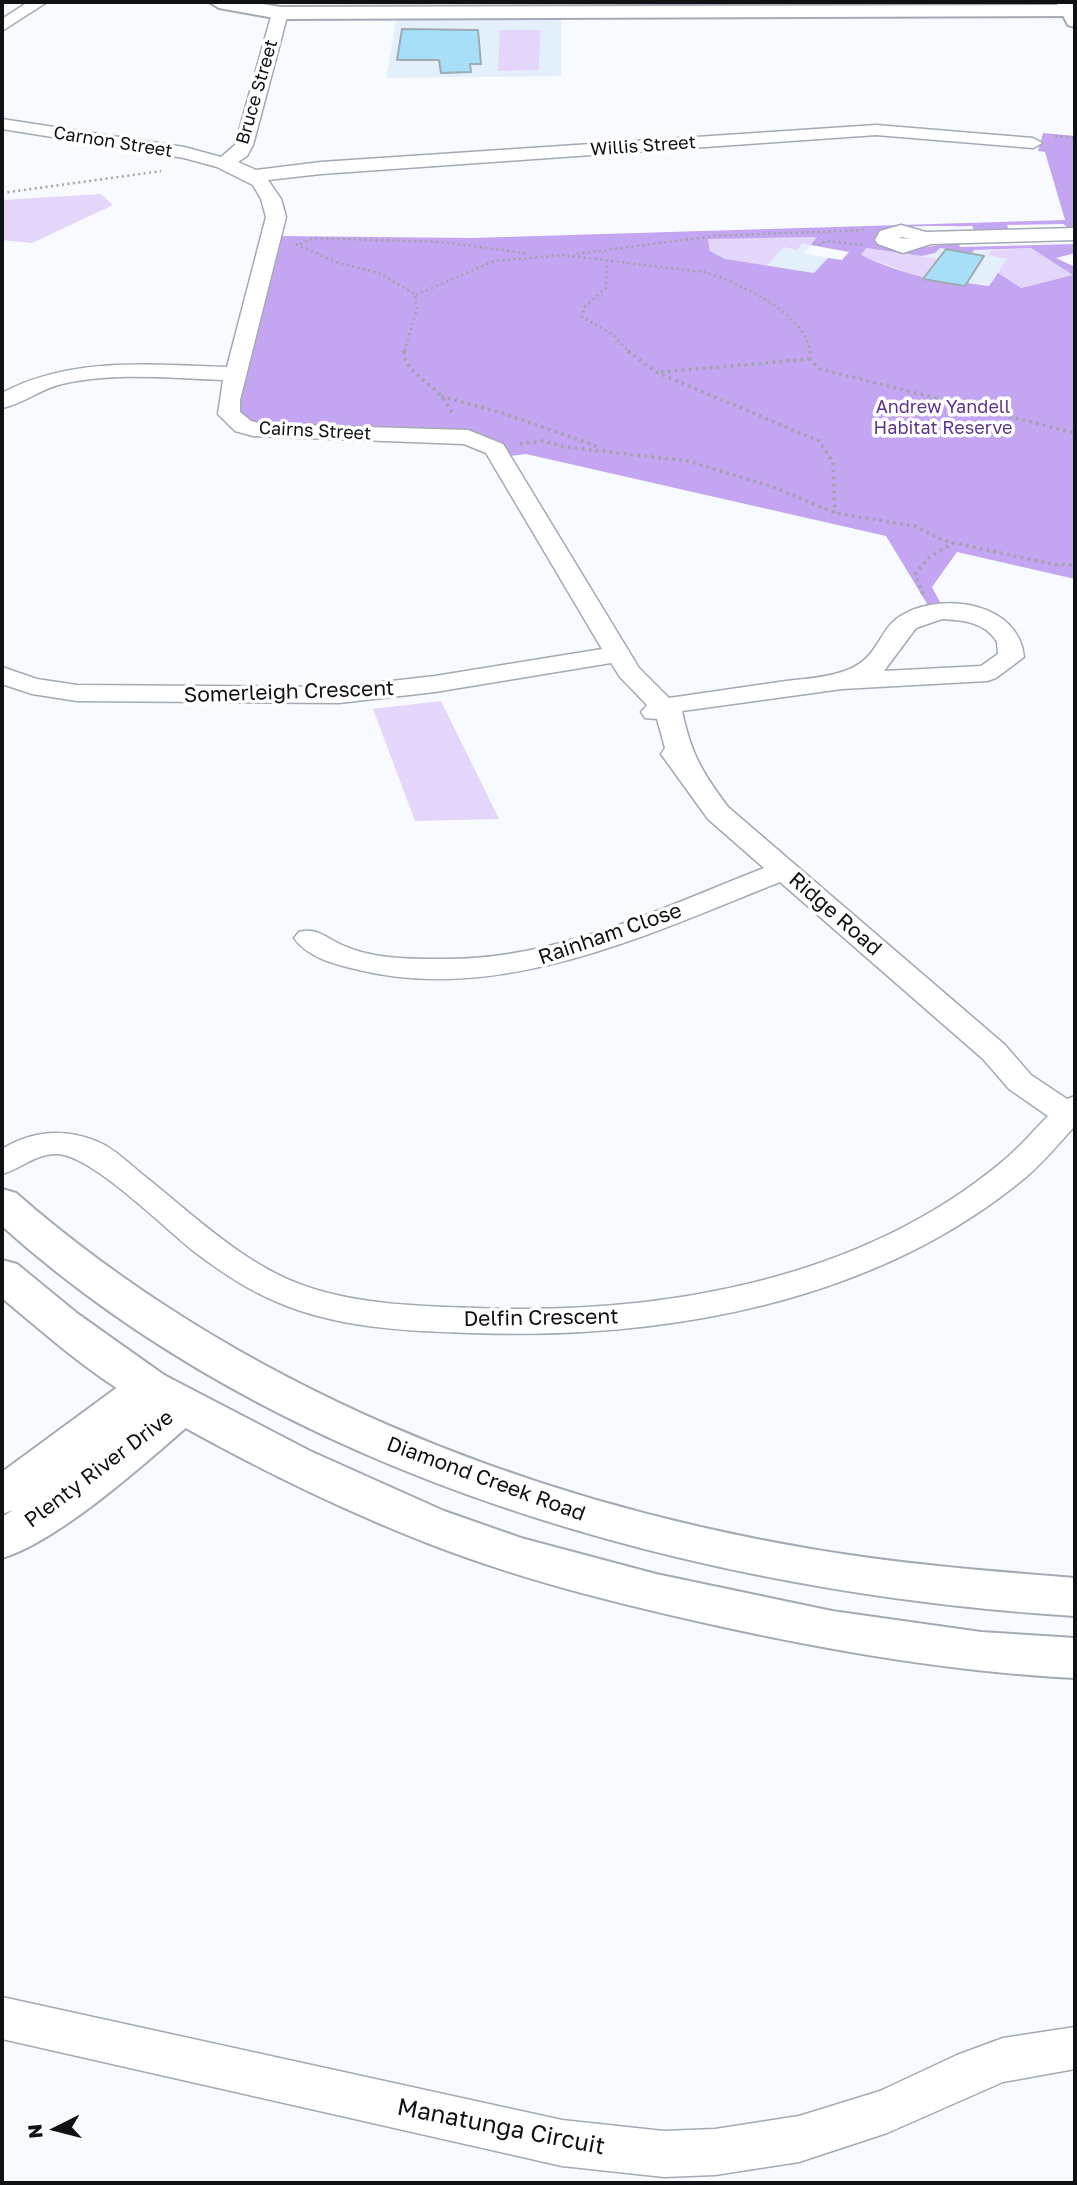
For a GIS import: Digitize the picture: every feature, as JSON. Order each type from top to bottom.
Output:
[{"type":"main road","points":[[232,3],[280,13],[378,7],[1070,11]]},
{"type":"main road","name":"Diamond Creek Road","points":[[2,1203],[78,1267],[209,1354],[406,1451],[520,1495],[599,1520],[796,1565],[882,1580],[1002,1593],[1075,1597]]},
{"type":"main road","points":[[2,1275],[64,1325],[165,1396],[294,1464],[428,1524],[518,1556],[656,1593],[832,1631],[981,1652],[1075,1658]]},
{"type":"main road","name":"Plenty River Drive","points":[[2,1540],[40,1516],[77,1466],[165,1396],[209,1354]]},
{"type":"main road","name":"Plenty River Drive","points":[[2,1496],[77,1466]]},
{"type":"street","points":[[2,26],[38,2]]},
{"type":"street","name":"Bruce Street","points":[[224,163],[241,152],[244,145],[280,13]]},
{"type":"street","name":"Carnon Street","points":[[2,124],[224,163]]},
{"type":"street","name":"Willis Street","points":[[254,176],[321,168],[876,130],[1033,143]]},
{"type":"street","points":[[224,163],[254,176]]},
{"type":"street","name":"Cairns Street","points":[[254,176],[268,191],[275,208],[269,243],[229,400],[229,414],[237,422],[253,429],[283,433],[484,443]]},
{"type":"street","points":[[891,233],[907,232],[922,238],[1075,234]]},
{"type":"street","points":[[5,396],[39,383],[83,374],[236,374]]},
{"type":"street","name":"Ridge Road","points":[[484,443],[624,663],[636,694],[663,711],[661,737],[718,813],[994,1052],[1020,1082],[1073,1106]]},
{"type":"street","points":[[663,711],[842,681],[987,673],[1011,657],[1012,646],[1005,631],[988,620],[964,613],[934,612],[903,625],[881,660],[872,668],[842,681]]},
{"type":"street","name":"Somerleigh Crescent","points":[[2,676],[33,686],[89,694],[339,695],[624,663]]},
{"type":"street","name":"Rainham Close","points":[[309,938],[338,956],[390,966],[450,969],[508,964],[564,953],[615,936],[785,870]]},
{"type":"street","name":"Delfin Crescent","points":[[2,1163],[32,1146],[49,1143],[92,1152],[239,1266],[290,1294],[317,1302],[393,1315],[461,1321],[572,1320],[628,1316],[716,1303],[839,1269],[920,1234],[965,1207],[1013,1171],[1073,1106]]},
{"type":"street","name":"Manatunga Circuit","points":[[2,2018],[562,2143],[664,2154],[715,2152],[799,2140],[887,2111],[974,2070],[1003,2060],[1075,2048]]},
{"type":"path","points":[[2,193],[224,163]]},
{"type":"path","points":[[562,255],[714,236],[860,230],[891,233]]},
{"type":"path","points":[[300,244],[313,238],[434,242],[710,273],[764,299],[803,329],[809,342],[810,359],[820,369],[853,380],[1075,433]]},
{"type":"path","points":[[269,243],[300,244],[338,263],[379,273],[416,295]]},
{"type":"path","points":[[416,295],[486,263],[537,255]]},
{"type":"path","points":[[607,260],[606,288],[584,307],[582,317],[617,338],[633,356],[656,372],[819,441],[833,462],[835,513]]},
{"type":"path","points":[[416,295],[415,318],[404,357],[413,370],[484,443],[543,441],[565,447],[693,462],[776,488],[835,513],[915,526],[942,540],[1052,564],[1075,565]]},
{"type":"path","points":[[656,372],[810,359]]},
{"type":"path","points":[[440,396],[505,414],[606,450]]},
{"type":"path","points":[[915,581],[915,574],[928,558],[954,542]]},
{"type":"shaded area","points":[[397,16],[561,16],[561,76],[386,78]]},
{"type":"shaded area","points":[[500,30],[540,30],[539,70],[498,71]]},
{"type":"shaded area","points":[[101,194],[113,205],[32,243],[2,240],[2,200]]},
{"type":"shaded area","points":[[818,237],[804,253],[828,258],[815,273],[725,259]]},
{"type":"shaded area","points":[[818,237],[811,245],[802,243],[797,250],[784,247],[765,267],[725,259],[710,251],[708,238]]},
{"type":"shaded area","points":[[866,248],[921,256],[940,248],[971,253],[974,250],[1031,248],[1021,288],[967,283],[973,273]]},
{"type":"shaded area","points":[[866,248],[939,259],[924,279],[860,255]]},
{"type":"shaded area","points":[[1031,248],[1074,275],[1021,288],[998,273],[1007,259],[989,255],[990,251]]},
{"type":"shaded area","points":[[441,701],[499,819],[415,821],[373,709]]},
{"type":"green space","name":"Andrew Yandell Habitat Reserve","points":[[1043,133],[1075,136],[1075,230],[1069,230],[1064,224],[1007,225],[1009,231],[975,232],[972,226],[921,226],[894,229],[876,236],[877,239],[909,250],[958,242],[960,247],[1075,244],[1075,253],[1056,258],[1075,267],[1075,579],[957,552],[932,587],[942,606],[929,607],[886,536],[526,454],[510,456],[494,440],[473,434],[277,429],[241,419],[236,401],[277,236],[472,238],[1065,220],[1045,152],[1038,151]],"holes":[[[817,237],[811,245],[849,252],[842,260],[828,258],[814,273],[725,259],[710,251],[708,239]],[[866,248],[921,256],[935,253],[940,248],[972,253],[974,250],[1031,248],[1073,275],[1021,288],[998,273],[989,286],[967,283],[965,286],[886,266],[861,255]]]},
{"type":"building","points":[[402,29],[478,30],[481,64],[470,64],[471,72],[441,73],[439,60],[397,60]]},
{"type":"building","points":[[946,249],[984,256],[965,286],[923,279]]}]
